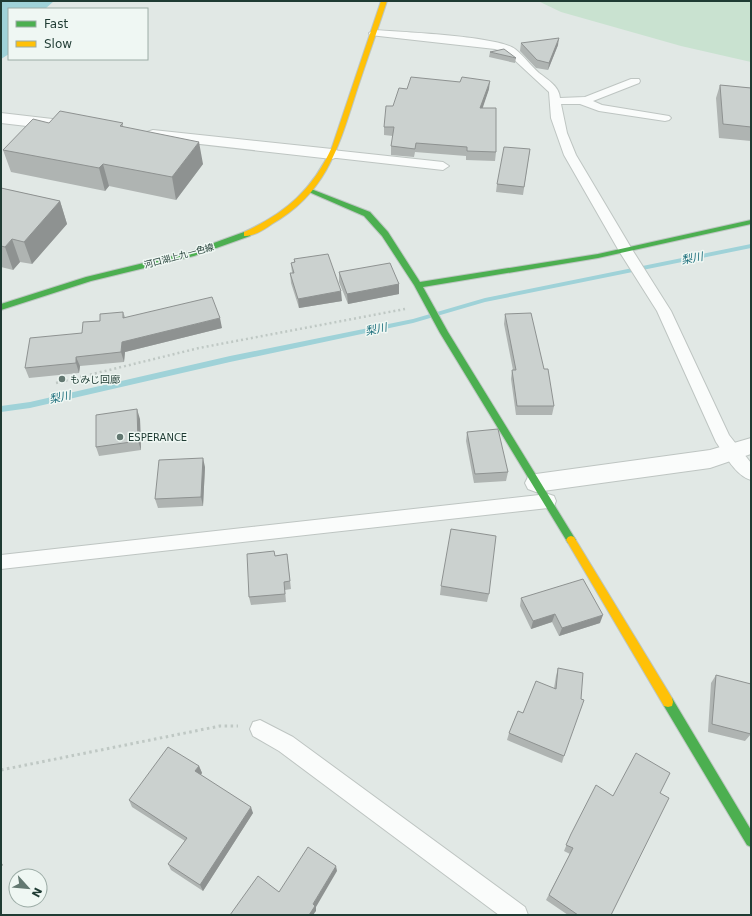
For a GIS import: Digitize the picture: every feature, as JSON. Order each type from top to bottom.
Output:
[{"type":"street","name":"河口湖上九一色線","points":[[1,307],[101,277],[212,248],[257,228],[296,205],[311,191],[322,176],[332,154],[384,1]]},
{"type":"street","points":[[1,118],[72,126]]},
{"type":"street","points":[[136,133],[332,154]]},
{"type":"street","points":[[311,191],[367,214],[376,222],[385,234],[418,285],[444,333],[548,501],[751,841]]},
{"type":"street","points":[[418,285],[626,250],[751,222]]},
{"type":"street","points":[[536,483],[710,459],[741,449]]},
{"type":"lane","points":[[374,33],[474,42],[497,46],[511,51],[531,72],[549,86],[554,92],[557,118],[570,155],[664,311],[722,438],[741,449],[751,474]]},
{"type":"lane","points":[[556,101],[587,100],[635,81]]},
{"type":"lane","points":[[581,100],[599,108],[665,118]]},
{"type":"lane","points":[[332,154],[443,166]]},
{"type":"lane","points":[[1,562],[548,501]]},
{"type":"lane","points":[[260,729],[286,744],[517,915]]},
{"type":"path","points":[[56,383],[199,348],[429,305]]},
{"type":"path","points":[[1,770],[220,726],[244,726],[260,729]]},
{"type":"green space","points":[[538,1],[751,1],[751,62],[681,46],[561,12]]},
{"type":"water","points":[[1,1],[54,1],[46,8],[8,8],[8,55],[1,59]]},
{"type":"building","points":[[559,38],[549,63],[537,60],[521,43]]},
{"type":"building","points":[[504,49],[516,58],[490,52]]},
{"type":"building","points":[[411,77],[460,82],[462,77],[490,81],[480,108],[496,108],[496,152],[467,151],[467,147],[416,143],[415,149],[391,146],[394,127],[384,127],[386,106],[393,106],[399,88],[407,89]]},
{"type":"building","points":[[720,85],[751,88],[751,127],[723,124]]},
{"type":"building","points":[[60,111],[123,123],[120,126],[199,142],[172,177],[103,164],[99,168],[3,150],[33,119],[49,123]]},
{"type":"building","points":[[504,147],[530,149],[524,187],[497,184]]},
{"type":"building","points":[[1,188],[60,201],[24,242],[12,239],[5,247],[1,246]]},
{"type":"building","points":[[328,254],[341,291],[298,299],[290,273],[294,273],[291,263],[295,262],[294,259]]},
{"type":"building","points":[[390,263],[399,284],[347,294],[339,272]]},
{"type":"building","points":[[212,297],[220,318],[122,342],[121,352],[76,357],[76,363],[25,368],[30,338],[82,333],[83,322],[100,321],[100,314],[123,312],[123,318]]},
{"type":"building","points":[[531,313],[544,369],[548,369],[554,406],[517,406],[512,370],[516,370],[505,314]]},
{"type":"building","name":"ESPERANCE","points":[[137,409],[138,441],[96,447],[96,415]]},
{"type":"building","points":[[498,429],[508,472],[475,474],[467,432]]},
{"type":"building","points":[[203,458],[201,497],[155,499],[159,460]]},
{"type":"building","points":[[451,529],[496,536],[489,594],[441,586]]},
{"type":"building","points":[[274,551],[275,556],[287,554],[290,581],[284,582],[285,594],[249,597],[247,554]]},
{"type":"building","points":[[583,579],[603,615],[562,628],[555,614],[533,621],[521,598]]},
{"type":"building","points":[[558,668],[583,673],[581,699],[584,700],[564,756],[509,733],[518,711],[523,713],[536,681],[556,689]]},
{"type":"building","points":[[716,675],[751,684],[751,734],[712,724]]},
{"type":"building","points":[[168,747],[199,766],[195,771],[251,807],[200,885],[168,864],[187,838],[129,800]]},
{"type":"building","points":[[636,753],[670,773],[660,793],[669,798],[611,915],[578,915],[549,895],[573,848],[566,845],[596,785],[613,796]]},
{"type":"building","points":[[308,847],[336,866],[313,904],[315,906],[309,915],[230,915],[258,876],[279,892]]},
{"type":"waterway","name":"梨川","points":[[1,409],[30,405],[230,359],[413,321],[485,300],[751,246]]},
{"type":"traffic: fast","points":[[311,191],[367,214],[385,234],[418,285],[444,333],[571,540]]},
{"type":"traffic: fast","points":[[418,285],[598,256],[751,222]]},
{"type":"traffic: fast","points":[[1,307],[89,279],[191,254],[247,234]]},
{"type":"traffic: fast","points":[[668,702],[751,841]]},
{"type":"traffic: slow","points":[[247,234],[276,219],[288,210],[300,200],[321,176],[335,147],[384,1]]},
{"type":"traffic: slow","points":[[571,540],[668,702]]},
{"type":"place","name":"もみじ回廊","points":[[62,379]]},
{"type":"place","name":"ESPERANCE","points":[[120,437]]}]
